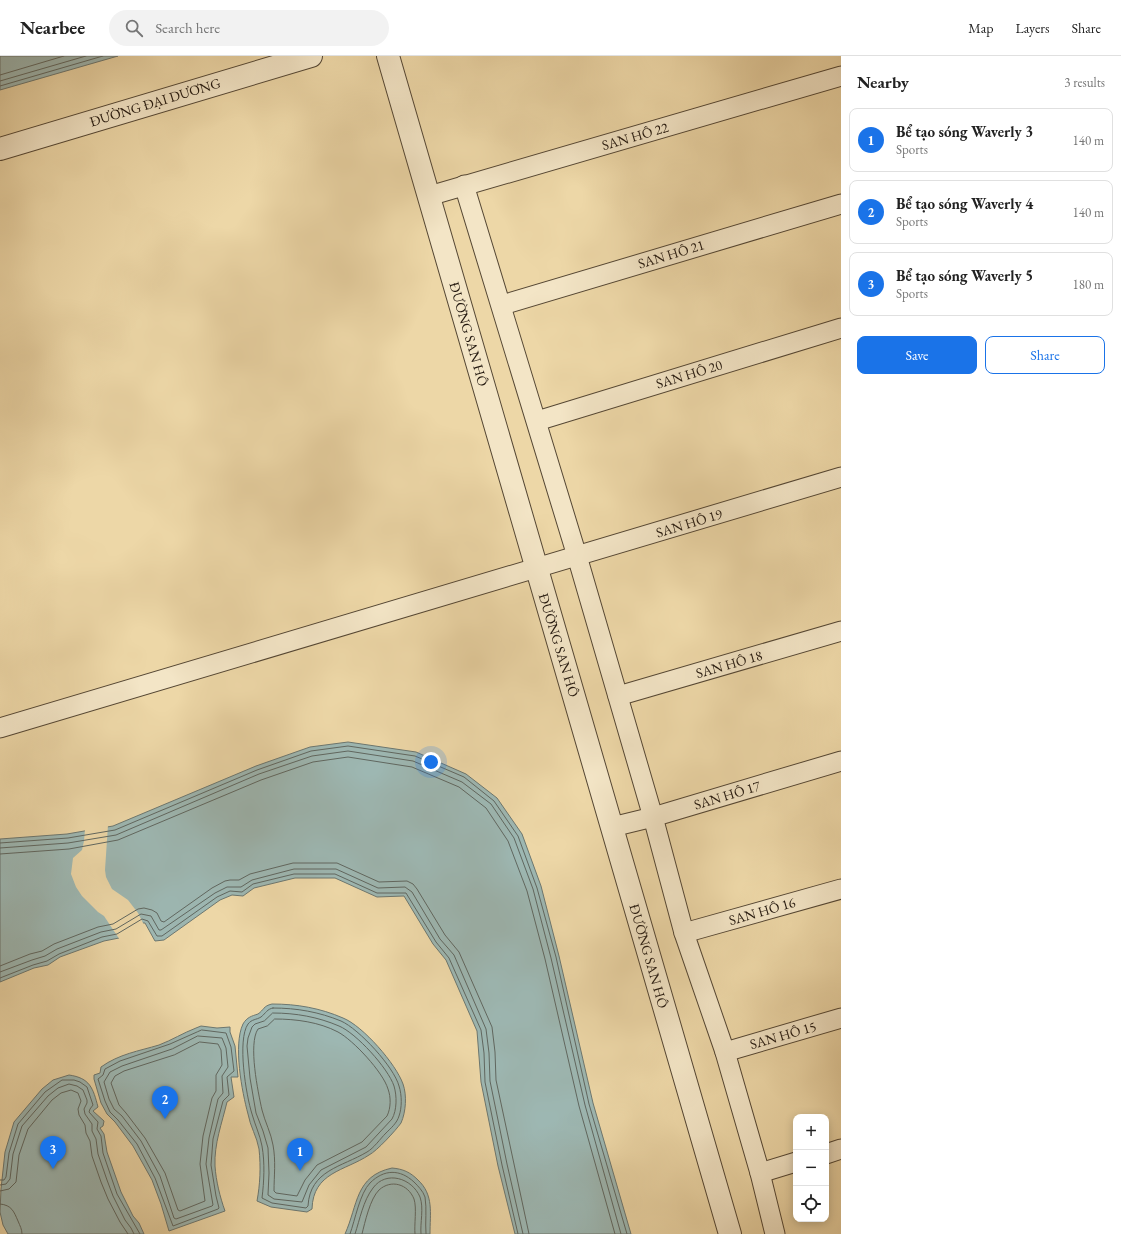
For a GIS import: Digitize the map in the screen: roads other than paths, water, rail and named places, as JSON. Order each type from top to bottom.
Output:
[{"type":"street","name":"ĐƯỜNG ĐẠI DƯƠNG","points":[[0,149],[311,56]]},
{"type":"street","name":"ĐƯỜNG SAN HÔ","points":[[388,56],[730,1234]]},
{"type":"street","name":"SAN HÔ 22","points":[[428,196],[841,76]]},
{"type":"street","points":[[464,185],[502,305],[577,556],[653,817],[684,933],[725,1052],[760,1173],[775,1234]]},
{"type":"street","name":"SAN HÔ 21","points":[[502,305],[841,204]]},
{"type":"street","name":"SAN HÔ 20","points":[[537,421],[841,328]]},
{"type":"street","name":"SAN HÔ 19","points":[[0,728],[841,477]]},
{"type":"street","name":"SAN HÔ 18","points":[[618,696],[841,631]]},
{"type":"street","name":"SAN HÔ 17","points":[[612,827],[653,817],[841,761]]},
{"type":"street","name":"SAN HÔ 16","points":[[684,933],[841,889]]},
{"type":"street","name":"SAN HÔ 15","points":[[725,1052],[841,1018]]},
{"type":"street","points":[[829,1153],[841,1149]]},
{"type":"street","points":[[760,1173],[793,1163]]},
{"type":"water","points":[[0,56],[118,56],[0,90]]},
{"type":"water","points":[[348,742],[416,752],[466,774],[497,798],[522,834],[541,886],[593,1103],[631,1234],[515,1234],[498,1166],[481,1082],[477,1031],[446,960],[433,944],[404,896],[377,897],[335,878],[295,878],[254,888],[243,896],[232,895],[220,900],[164,940],[155,941],[145,923],[143,923],[119,938],[104,941],[60,957],[48,965],[34,968],[0,982],[0,839],[67,834],[113,826],[256,766],[310,747]]},
{"type":"water","points":[[272,1004],[317,1009],[351,1022],[369,1037],[386,1056],[399,1076],[405,1093],[404,1114],[399,1126],[372,1153],[332,1174],[324,1180],[318,1187],[314,1197],[312,1209],[307,1212],[271,1207],[257,1201],[260,1176],[259,1149],[243,1094],[239,1044],[240,1033],[246,1020]]},
{"type":"water","points":[[201,1026],[217,1028],[230,1027],[230,1032],[235,1046],[238,1077],[231,1077],[234,1097],[227,1102],[215,1158],[217,1183],[225,1211],[169,1231],[152,1180],[133,1146],[107,1114],[101,1103],[94,1075],[100,1073],[101,1067],[115,1059],[129,1053],[159,1045]]},
{"type":"water","points":[[69,1075],[76,1076],[86,1081],[92,1089],[98,1107],[93,1111],[104,1121],[103,1126],[100,1128],[104,1134],[107,1152],[121,1192],[144,1234],[8,1234],[3,1225],[0,1212],[1,1189],[5,1152],[14,1122],[42,1089],[53,1080]]},
{"type":"water","points":[[392,1168],[403,1170],[412,1175],[427,1192],[430,1205],[430,1234],[345,1234],[356,1202],[364,1185],[380,1172]]},
{"type":"place","name":"Bể tạo sóng Waverly 4","points":[[165,1119]]},
{"type":"place","name":"Bể tạo sóng Waverly 5","points":[[53,1169]]},
{"type":"place","name":"Bể tạo sóng Waverly 3","points":[[300,1171]]}]
